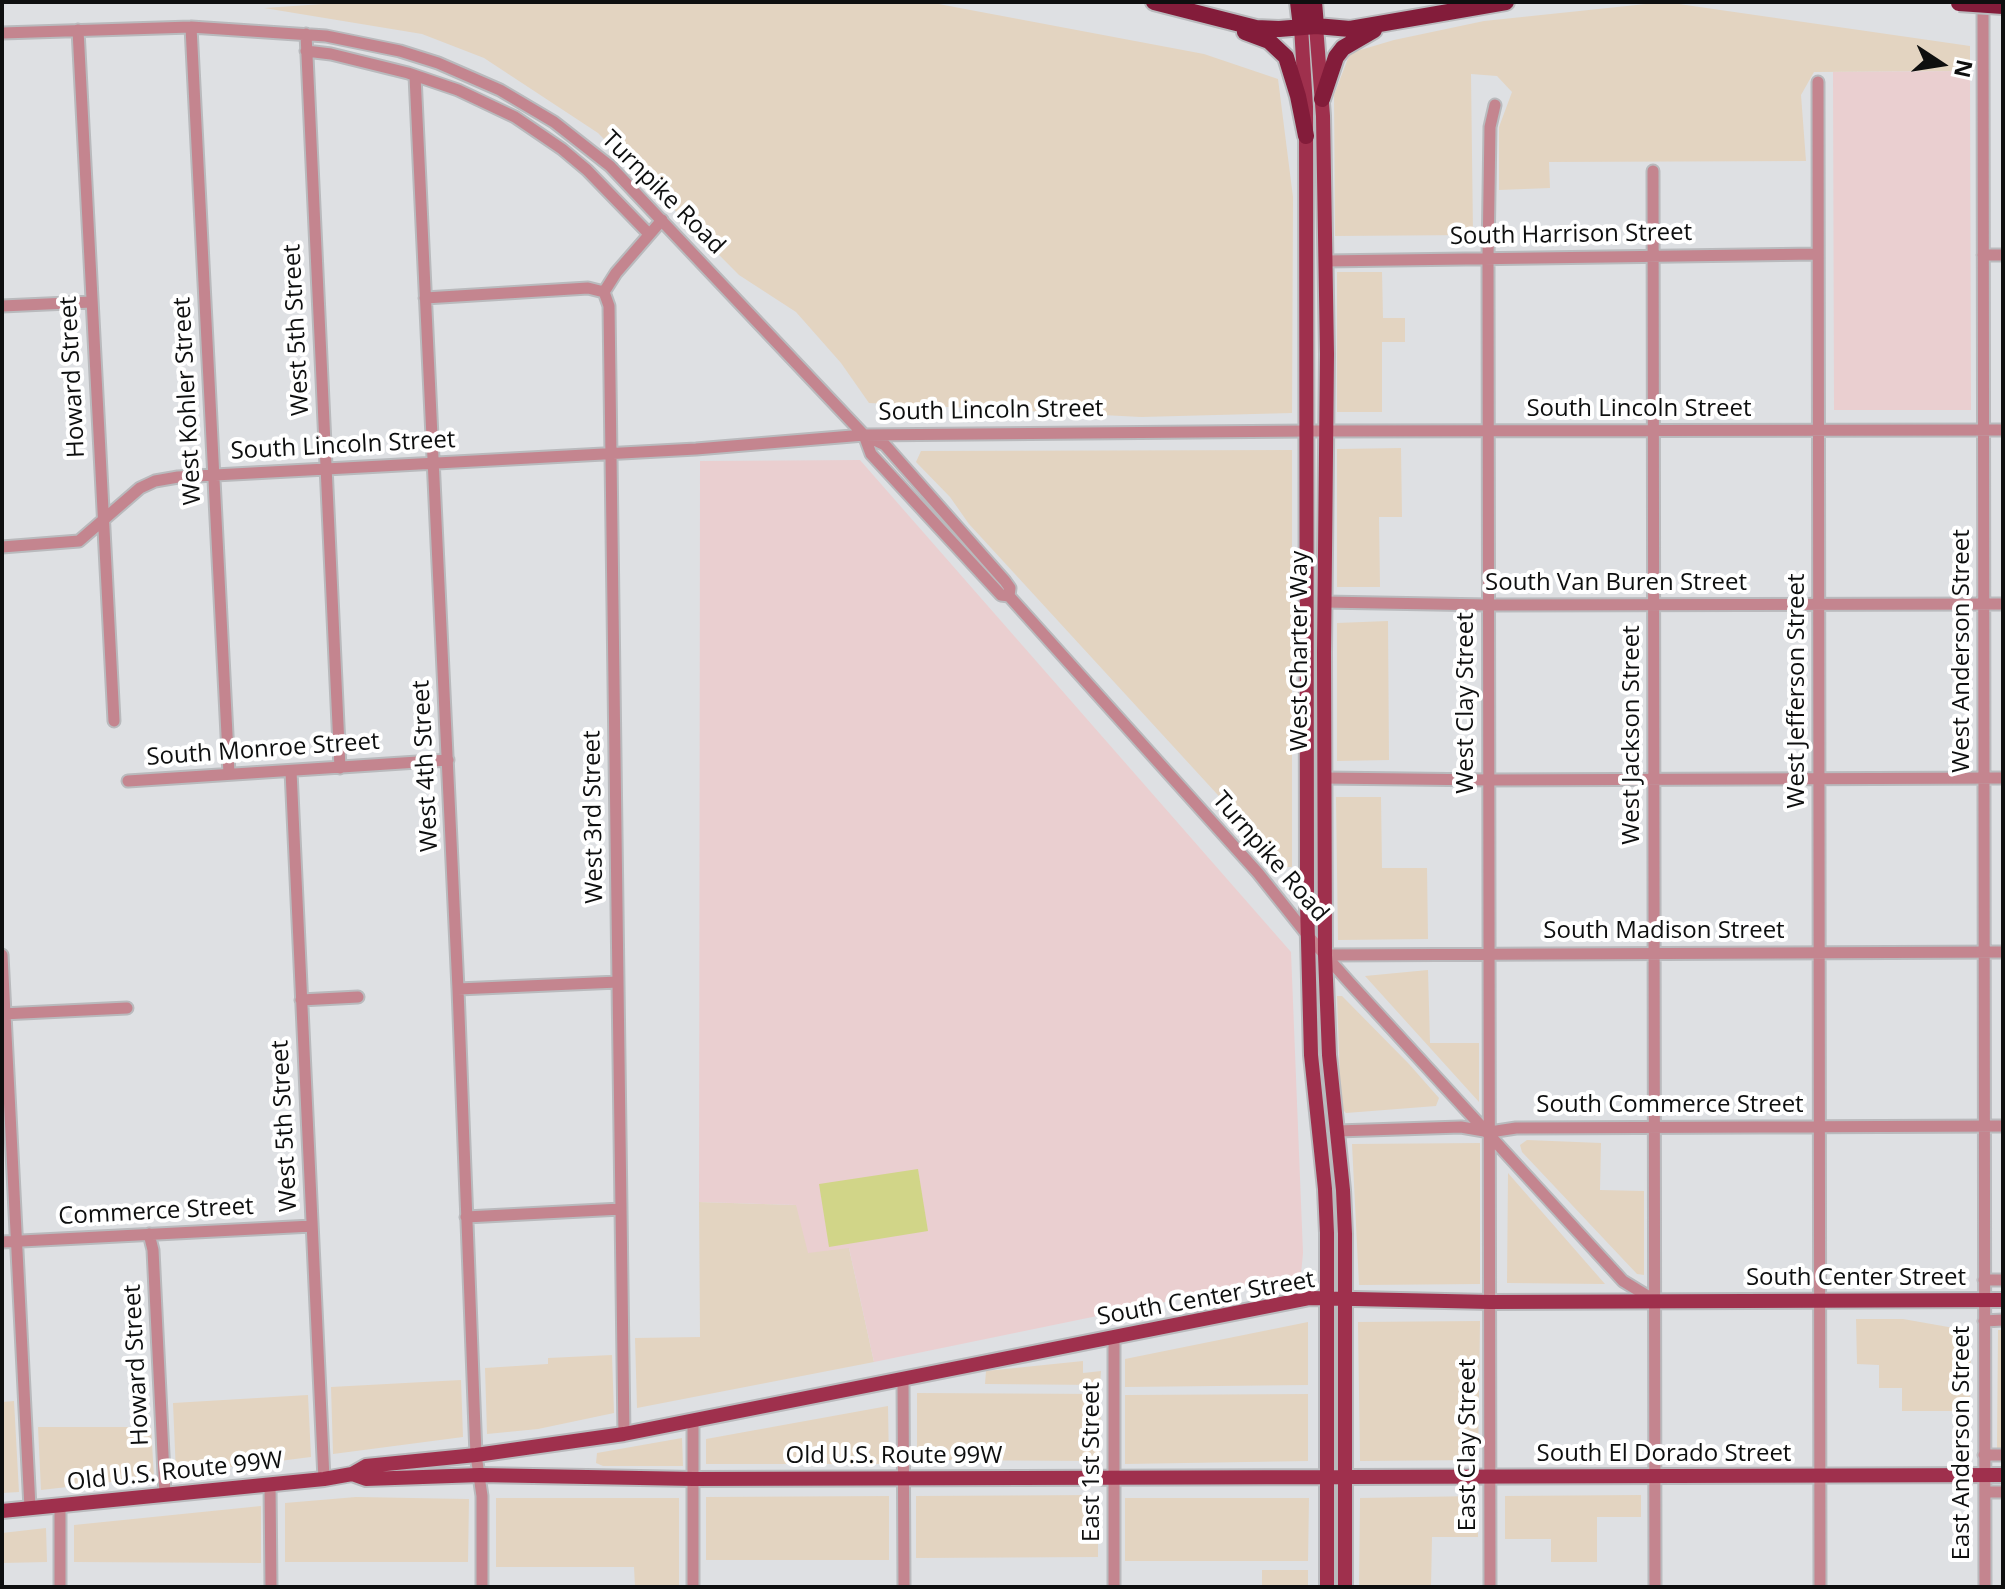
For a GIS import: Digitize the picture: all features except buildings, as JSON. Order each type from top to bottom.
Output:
[{"type":"highway","points":[[1154,2],[1256,28],[1350,29],[1506,2]]},
{"type":"highway","name":"West Charter Way","points":[[1298,2],[1309,27]]},
{"type":"highway","name":"West Charter Way","points":[[1309,27],[1314,2]]},
{"type":"highway","points":[[1952,2],[2003,6]]},
{"type":"highway","points":[[1195,13],[1262,38],[1281,50],[1291,69],[1306,136]]},
{"type":"highway","points":[[1322,99],[1336,57],[1343,48],[1386,25]]},
{"type":"main road","name":"West Charter Way","points":[[1309,27],[1322,99],[1325,261],[1325,955],[1329,1055],[1344,1205],[1345,1476]]},
{"type":"main road","name":"West Charter Way","points":[[1309,27],[1306,136],[1309,937],[1311,1055],[1325,1189],[1326,1477]]},
{"type":"main road","points":[[1306,183],[1315,198],[1315,245],[1325,261]]},
{"type":"main road","points":[[1308,546],[1316,558],[1317,595],[1325,602]]},
{"type":"main road","points":[[1308,726],[1315,730],[1317,775],[1325,778]]},
{"type":"main road","name":"South Center Street","points":[[476,1455],[624,1434],[1310,1298],[1490,1302],[2003,1300]]},
{"type":"main road","name":"Old U.S. Route 99W","points":[[2,1511],[324,1479],[352,1474],[366,1466],[476,1455]]},
{"type":"main road","name":"Old U.S. Route 99W","points":[[352,1474],[366,1479],[480,1475],[693,1479],[1326,1477]]},
{"type":"main road","name":"South El Dorado Street","points":[[1326,1477],[2003,1475]]},
{"type":"main road","points":[[1345,1476],[1345,1587]]},
{"type":"main road","points":[[1326,1477],[1327,1587]]},
{"type":"street","name":"West Anderson Street","points":[[1983,2],[1984,1300]]},
{"type":"street","name":"Turnpike Road","points":[[2,33],[191,27],[306,34],[400,51],[448,67],[500,90],[554,122],[610,166],[864,435],[885,445],[1005,581],[1010,588],[1009,596]]},
{"type":"street","name":"West Kohler Street","points":[[191,27],[229,774]]},
{"type":"street","name":"Howard Street","points":[[78,30],[114,721]]},
{"type":"street","name":"West 5th Street","points":[[306,34],[340,768]]},
{"type":"street","points":[[306,51],[331,54],[415,76],[484,101],[540,133],[587,170],[649,234]]},
{"type":"street","name":"West 4th Street","points":[[415,76],[448,760],[476,1455],[480,1475],[482,1587]]},
{"type":"street","name":"West Jefferson Street","points":[[1818,82],[1820,1587]]},
{"type":"street","name":"West Clay Street","points":[[1490,1302],[1488,257],[1490,127],[1495,105]]},
{"type":"street","name":"West Jackson Street","points":[[1653,171],[1655,1587]]},
{"type":"street","points":[[425,298],[588,288],[604,292],[616,273],[662,220]]},
{"type":"street","name":"South Harrison Street","points":[[1325,261],[1817,254]]},
{"type":"street","points":[[1983,255],[2003,255]]},
{"type":"street","name":"West 3rd Street","points":[[604,292],[609,306],[624,1434]]},
{"type":"street","points":[[2,306],[91,302]]},
{"type":"street","name":"South Lincoln Street","points":[[2,547],[79,541],[131,495],[155,481],[178,477],[696,449],[864,435],[2003,430]]},
{"type":"street","name":"Turnpike Road","points":[[864,435],[871,454],[908,496],[1001,595],[1009,596],[1258,873],[1325,955],[1623,1281],[1654,1300]]},
{"type":"street","name":"South Van Buren Street","points":[[1325,602],[1488,605],[2003,604]]},
{"type":"street","name":"South Monroe Street","points":[[128,781],[448,760]]},
{"type":"street","name":"West 5th Street","points":[[291,771],[324,1479]]},
{"type":"street","points":[[1325,778],[2003,778]]},
{"type":"street","name":"South Madison Street","points":[[1325,955],[2003,952]]},
{"type":"street","points":[[2,955],[30,1508]]},
{"type":"street","points":[[458,989],[618,982]]},
{"type":"street","points":[[301,1000],[358,997]]},
{"type":"street","points":[[4,1014],[127,1008]]},
{"type":"street","name":"South Commerce Street","points":[[1337,1131],[1461,1127],[1490,1132],[1516,1128],[2003,1126]]},
{"type":"street","points":[[466,1217],[621,1209]]},
{"type":"street","name":"Commerce Street","points":[[2,1242],[312,1226]]},
{"type":"street","name":"Howard Street","points":[[149,1234],[153,1250],[165,1495]]},
{"type":"street","name":"South Center Street","points":[[1984,1280],[2003,1280]]},
{"type":"street","name":"East Anderson Street","points":[[1984,1300],[1985,1587]]},
{"type":"street","name":"East Clay Street","points":[[1490,1302],[1490,1587]]},
{"type":"street","name":"South Center Street","points":[[1984,1321],[2003,1320]]},
{"type":"street","name":"East 1st Street","points":[[1114,1337],[1114,1587]]},
{"type":"street","points":[[903,1379],[904,1587]]},
{"type":"street","points":[[693,1421],[693,1587]]},
{"type":"street","points":[[1984,1455],[2003,1455]]},
{"type":"street","points":[[270,1485],[271,1587]]},
{"type":"street","points":[[1985,1492],[2003,1492]]},
{"type":"street","points":[[60,1505],[60,1587]]},
{"type":"shaded area","points":[[353,2],[928,2],[1204,54],[1278,79],[1293,197],[1292,413],[1141,417],[869,403],[841,363],[796,312],[739,275],[598,133],[484,58],[422,34],[264,8]]},
{"type":"shaded area","points":[[1665,2],[1970,46],[1970,71],[1814,72],[1801,95],[1806,161],[1549,162],[1550,188],[1499,190],[1499,127],[1512,92],[1497,76],[1471,74],[1473,235],[1335,236],[1334,95],[1350,53],[1394,40],[1484,21]]},
{"type":"shaded area","points":[[1970,71],[1971,410],[1834,410],[1833,72]]},
{"type":"shaded area","points":[[1337,272],[1382,272],[1383,318],[1405,318],[1405,342],[1382,342],[1382,412],[1337,412]]},
{"type":"shaded area","points":[[1401,448],[1402,517],[1379,517],[1380,587],[1337,587],[1337,449]]},
{"type":"shaded area","points":[[1292,450],[1292,867],[1284,867],[969,524],[950,497],[916,462],[921,451]]},
{"type":"shaded area","points":[[860,460],[1291,952],[1303,1253],[1301,1274],[874,1362],[849,1248],[808,1253],[796,1205],[699,1202],[700,461]]},
{"type":"shaded area","points":[[1388,621],[1389,760],[1337,761],[1337,623]]},
{"type":"shaded area","points":[[1336,797],[1381,797],[1382,868],[1427,868],[1428,939],[1338,940]]},
{"type":"shaded area","points":[[1428,970],[1430,1043],[1479,1043],[1479,1102],[1365,976]]},
{"type":"shaded area","points":[[1337,996],[1342,996],[1409,1064],[1439,1098],[1436,1106],[1346,1113],[1341,1108]]},
{"type":"shaded area","points":[[1527,1140],[1601,1143],[1600,1190],[1644,1191],[1644,1275],[1637,1274],[1522,1152],[1520,1145]]},
{"type":"shaded area","points":[[1480,1143],[1480,1284],[1359,1285],[1352,1144]]},
{"type":"shaded area","points":[[1508,1173],[1605,1284],[1507,1283]]},
{"type":"shaded area","points":[[699,1202],[796,1205],[849,1248],[874,1362],[637,1408],[635,1338],[700,1337]]},
{"type":"shaded area","points":[[1856,1319],[1903,1319],[1971,1331],[1970,1411],[1902,1411],[1902,1388],[1879,1388],[1879,1365],[1857,1364]]},
{"type":"shaded area","points":[[1480,1321],[1478,1460],[1360,1461],[1358,1322]]},
{"type":"shaded area","points":[[1308,1322],[1308,1385],[1125,1387],[1125,1359]]},
{"type":"shaded area","points":[[1998,1330],[2003,1330],[2003,1450],[1997,1450]]},
{"type":"shaded area","points":[[612,1355],[614,1413],[538,1429],[487,1434],[485,1368],[548,1364],[548,1358]]},
{"type":"shaded area","points":[[1083,1361],[1083,1373],[1101,1371],[1100,1385],[985,1384],[986,1371]]},
{"type":"shaded area","points":[[461,1380],[463,1437],[333,1454],[331,1387]]},
{"type":"shaded area","points":[[917,1393],[1101,1394],[1100,1459],[920,1460],[917,1458]]},
{"type":"shaded area","points":[[1308,1394],[1308,1461],[1125,1464],[1125,1395]]},
{"type":"shaded area","points":[[308,1395],[311,1457],[176,1474],[173,1403]]},
{"type":"shaded area","points":[[14,1401],[19,1492],[2,1493],[2,1402]]},
{"type":"shaded area","points":[[888,1406],[889,1464],[706,1464],[706,1439]]},
{"type":"shaded area","points":[[38,1427],[151,1427],[154,1477],[41,1490]]},
{"type":"shaded area","points":[[682,1438],[683,1466],[603,1466],[596,1463],[597,1453]]},
{"type":"shaded area","points":[[1098,1495],[1098,1557],[916,1558],[916,1496]]},
{"type":"shaded area","points":[[1641,1495],[1641,1517],[1597,1517],[1597,1562],[1551,1562],[1551,1539],[1505,1539],[1505,1496]]},
{"type":"shaded area","points":[[889,1496],[889,1560],[706,1560],[706,1497]]},
{"type":"shaded area","points":[[1478,1496],[1478,1537],[1432,1537],[1431,1587],[1359,1587],[1360,1498]]},
{"type":"shaded area","points":[[356,1497],[469,1499],[468,1562],[285,1562],[285,1503]]},
{"type":"shaded area","points":[[496,1498],[679,1498],[679,1587],[635,1587],[634,1567],[496,1567]]},
{"type":"shaded area","points":[[1125,1498],[1309,1498],[1308,1561],[1125,1561]]},
{"type":"shaded area","points":[[261,1506],[261,1563],[74,1562],[74,1525]]},
{"type":"shaded area","points":[[46,1528],[47,1562],[2,1563],[2,1533]]},
{"type":"shaded area","points":[[1262,1570],[1308,1570],[1308,1587],[1262,1587]]},
{"type":"green space","points":[[918,1169],[928,1231],[829,1247],[819,1184]]}]
